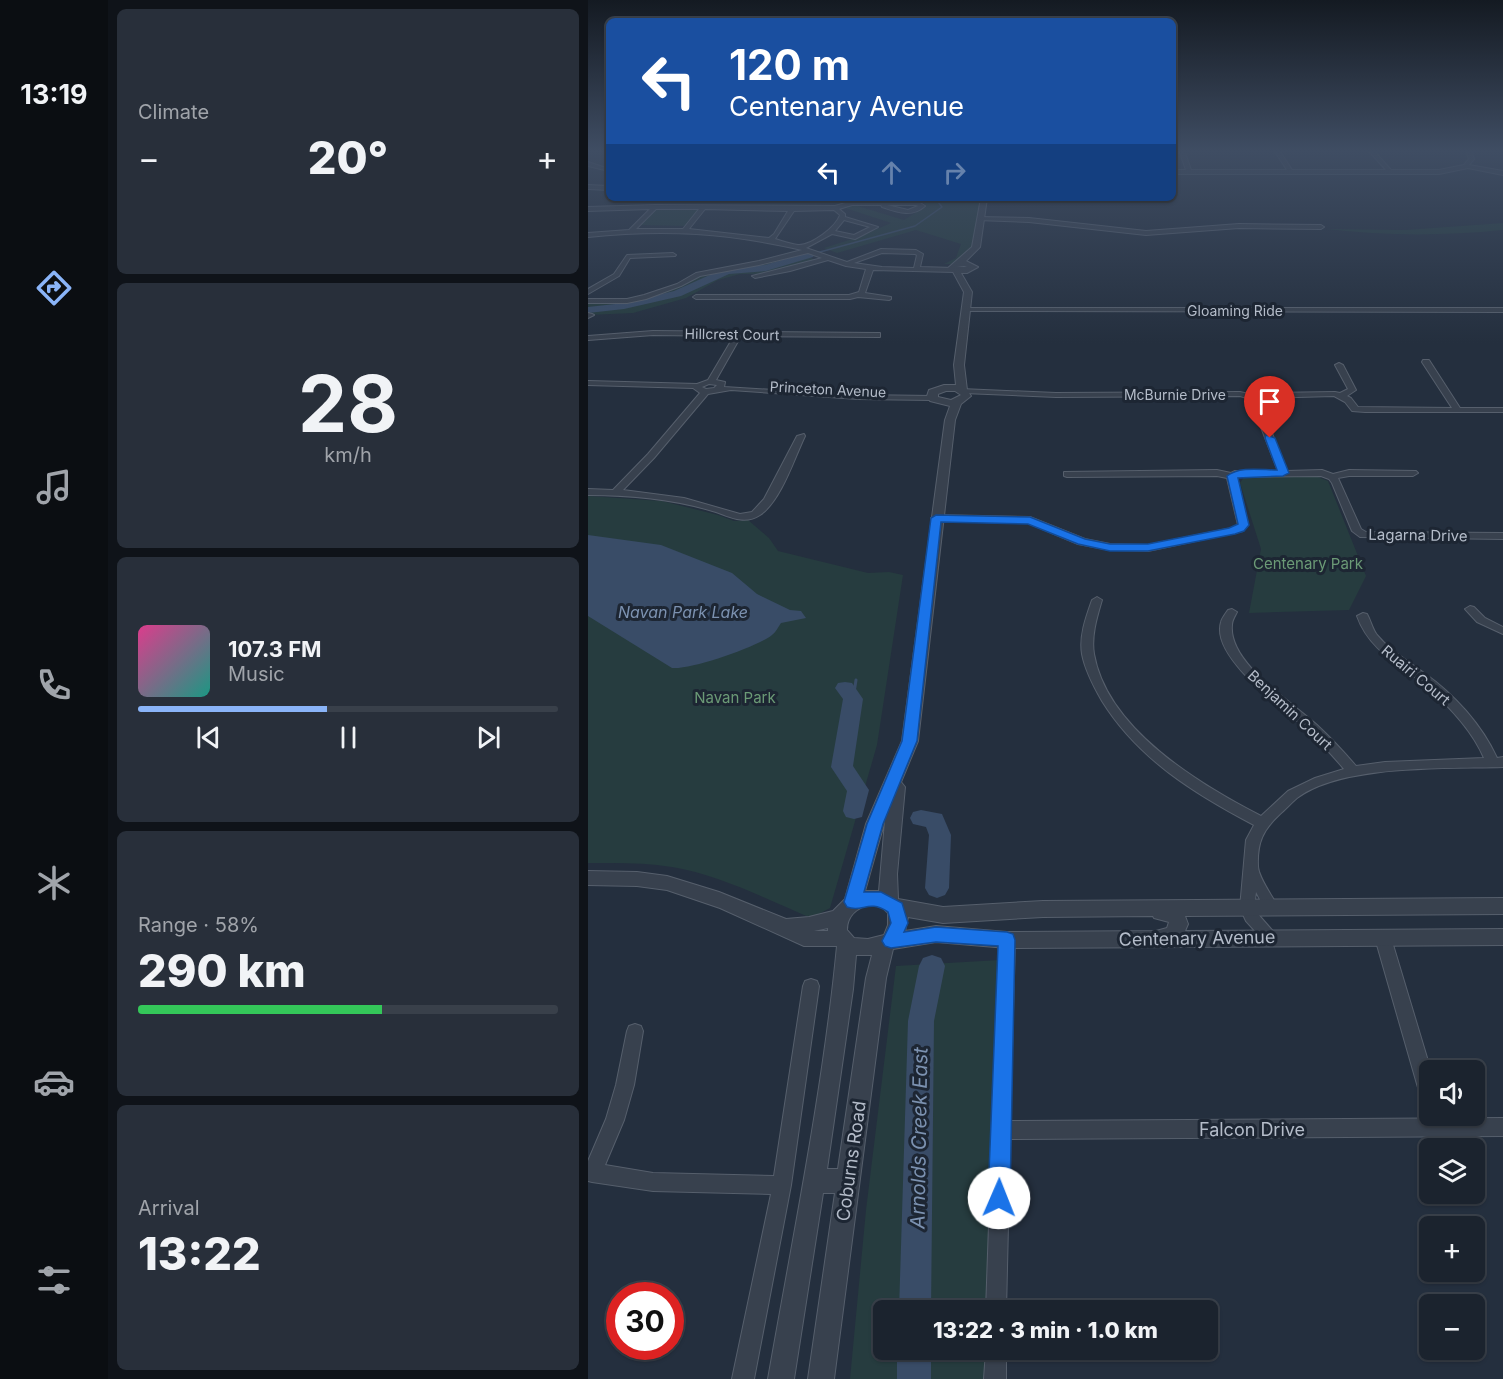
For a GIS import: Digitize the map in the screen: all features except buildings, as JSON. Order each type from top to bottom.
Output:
[{"type":"street","points":[[632,231],[648,214]]},
{"type":"street","points":[[685,231],[697,214]]},
{"type":"street","points":[[769,241],[776,235],[789,214]]},
{"type":"street","points":[[588,301],[627,301],[646,297],[679,285],[698,274],[809,252],[843,218],[843,214]]},
{"type":"street","points":[[954,268],[976,247],[980,214]]},
{"type":"street","points":[[830,232],[855,237],[875,227],[843,218]]},
{"type":"street","points":[[979,219],[1029,220],[1146,233],[1239,226],[1321,227]]},
{"type":"street","points":[[588,235],[632,231],[685,231],[769,241],[846,264],[870,268],[973,267]]},
{"type":"street","points":[[846,264],[858,258],[885,251],[916,252],[920,254],[918,269]]},
{"type":"street","points":[[588,292],[619,274],[629,256],[672,255]]},
{"type":"street","points":[[968,256],[968,262],[973,267]]},
{"type":"street","points":[[754,276],[788,270],[825,258]]},
{"type":"street","points":[[966,286],[973,267]]},
{"type":"street","points":[[860,295],[870,268]]},
{"type":"street","points":[[785,927],[809,925],[839,917],[853,902],[875,824],[910,741],[950,420],[961,396],[959,364],[968,292],[954,268]]},
{"type":"street","points":[[696,297],[850,297],[860,295],[889,298]]},
{"type":"street","name":"Gloaming Ride","points":[[966,310],[1503,310]]},
{"type":"street","name":"Hillcrest Court","points":[[588,338],[653,333],[877,335]]},
{"type":"street","points":[[716,385],[739,334]]},
{"type":"street","points":[[1426,362],[1458,410]]},
{"type":"street","points":[[936,395],[953,376],[959,364]]},
{"type":"street","points":[[1339,365],[1352,390],[1341,396]]},
{"type":"street","points":[[588,382],[702,389]]},
{"type":"street","name":"Princeton Avenue","points":[[702,389],[716,385],[858,397],[936,395]]},
{"type":"street","points":[[936,395],[954,388],[961,396]]},
{"type":"street","points":[[616,492],[651,456],[702,389]]},
{"type":"street","name":"McBurnie Drive","points":[[961,396],[1240,394],[1253,397],[1341,396],[1355,409],[1503,410]]},
{"type":"street","points":[[936,395],[950,420]]},
{"type":"street","points":[[1253,397],[1283,473]]},
{"type":"street","points":[[588,492],[616,492],[672,498],[736,517],[746,517],[755,514],[770,500],[801,436]]},
{"type":"street","points":[[1067,474],[1217,473],[1232,476],[1241,473],[1322,473],[1332,477],[1349,473],[1413,473]]},
{"type":"street","points":[[936,518],[1030,520],[1082,542],[1110,547],[1148,548],[1240,529],[1244,525],[1232,476]]},
{"type":"street","name":"Lagarna Drive","points":[[1332,477],[1357,531],[1364,535],[1503,536]]},
{"type":"street","points":[[1097,600],[1088,628],[1089,661],[1103,690],[1128,730],[1184,779],[1262,823]]},
{"type":"street","points":[[1470,609],[1481,620],[1503,631]]},
{"type":"street","name":"Benjamin Court","points":[[1233,612],[1226,623],[1228,639],[1242,664],[1272,695],[1312,728],[1353,771]]},
{"type":"street","name":"Ruairi Court","points":[[1363,616],[1366,628],[1383,647],[1431,684],[1459,712],[1498,762]]},
{"type":"street","points":[[1270,937],[1251,917],[1247,908],[1253,840],[1262,823],[1293,794],[1320,781],[1353,771],[1498,762]]},
{"type":"street","points":[[588,878],[632,878],[665,882],[699,891],[785,927],[794,936],[821,941],[843,941],[865,949],[887,942],[899,923],[892,905],[888,874],[898,772]]},
{"type":"street","points":[[1251,869],[1271,908]]},
{"type":"street","points":[[853,902],[872,897],[892,905]]},
{"type":"street","name":"Centenary Avenue","points":[[892,905],[943,915],[1086,908],[1503,906]]},
{"type":"street","points":[[1086,908],[1118,914],[1165,913],[1176,916],[1179,924],[1173,934],[1155,939]]},
{"type":"street","points":[[839,917],[837,931],[843,941]]},
{"type":"street","name":"Centenary Avenue","points":[[887,942],[936,934],[1007,940],[1503,937]]},
{"type":"street","points":[[1383,938],[1419,1061]]},
{"type":"street","points":[[996,1300],[1007,940]]},
{"type":"street","name":"Coburns Road","points":[[781,1379],[843,989],[843,941]]},
{"type":"street","name":"Coburns Road","points":[[821,1379],[876,978],[887,942]]},
{"type":"street","points":[[744,1379],[782,1185],[810,986]]},
{"type":"street","points":[[635,1031],[625,1085],[615,1120],[590,1172],[653,1182],[782,1185]]},
{"type":"street","name":"Falcon Drive","points":[[1000,1131],[1419,1122]]},
{"type":"street","name":"Falcon Drive","points":[[1485,1126],[1503,1127]]},
{"type":"street","points":[[813,1181],[848,1181]]},
{"type":"street","points":[[995,1379],[996,1360]]},
{"type":"green space","points":[[650,214],[697,214],[688,226],[639,225]]},
{"type":"green space","points":[[865,214],[885,214],[904,220],[913,214],[978,214],[975,248],[955,264],[944,264],[956,258],[961,244],[916,230],[837,253],[824,248],[891,223]]},
{"type":"green space","points":[[1503,223],[1503,230],[1436,234],[1370,233],[1326,229],[1405,230]]},
{"type":"green space","points":[[804,254],[815,260],[763,274],[740,274],[718,280],[686,298],[633,313],[588,315],[588,303],[620,303],[654,296],[674,289],[700,275]]},
{"type":"green space","name":"Centenary Park","points":[[1244,477],[1318,477],[1328,481],[1366,576],[1349,610],[1249,613],[1261,549],[1240,483]]},
{"type":"green space","name":"Navan Park","points":[[588,496],[662,501],[734,521],[748,520],[769,538],[778,551],[868,573],[889,572],[903,575],[877,745],[830,908],[811,918],[743,888],[690,871],[651,864],[588,863]]},
{"type":"green space","points":[[1000,960],[990,1300],[873,1300],[873,1360],[988,1360],[988,1379],[850,1379],[866,1210],[896,966]]},
{"type":"water","name":"Navan Park Lake","points":[[588,535],[661,545],[732,573],[757,594],[790,610],[801,611],[806,618],[781,623],[772,635],[739,651],[708,662],[672,668],[588,616]]},
{"type":"waterway","points":[[809,255],[915,226],[932,214]]},
{"type":"waterway","points":[[588,310],[624,306],[677,294],[727,271],[766,268],[809,255]]},
{"type":"waterway","points":[[853,699],[856,680]]},
{"type":"waterway","name":"Arnolds Creek East","points":[[845,688],[853,699],[842,767],[858,790],[854,811]]},
{"type":"waterway","name":"Arnolds Creek East","points":[[921,818],[934,820],[940,835],[937,888]]},
{"type":"waterway","name":"Arnolds Creek East","points":[[915,1300],[921,1021],[932,966]]},
{"type":"waterway","name":"Arnolds Creek East","points":[[914,1360],[914,1379]]},
{"type":"route","points":[[999,1198],[1007,940],[936,934],[891,941],[899,923],[896,908],[881,898],[872,897],[853,902],[875,824],[910,741],[936,518],[1030,520],[1082,542],[1110,547],[1148,548],[1240,529],[1244,525],[1232,476],[1241,473],[1283,473],[1270,438]]}]
